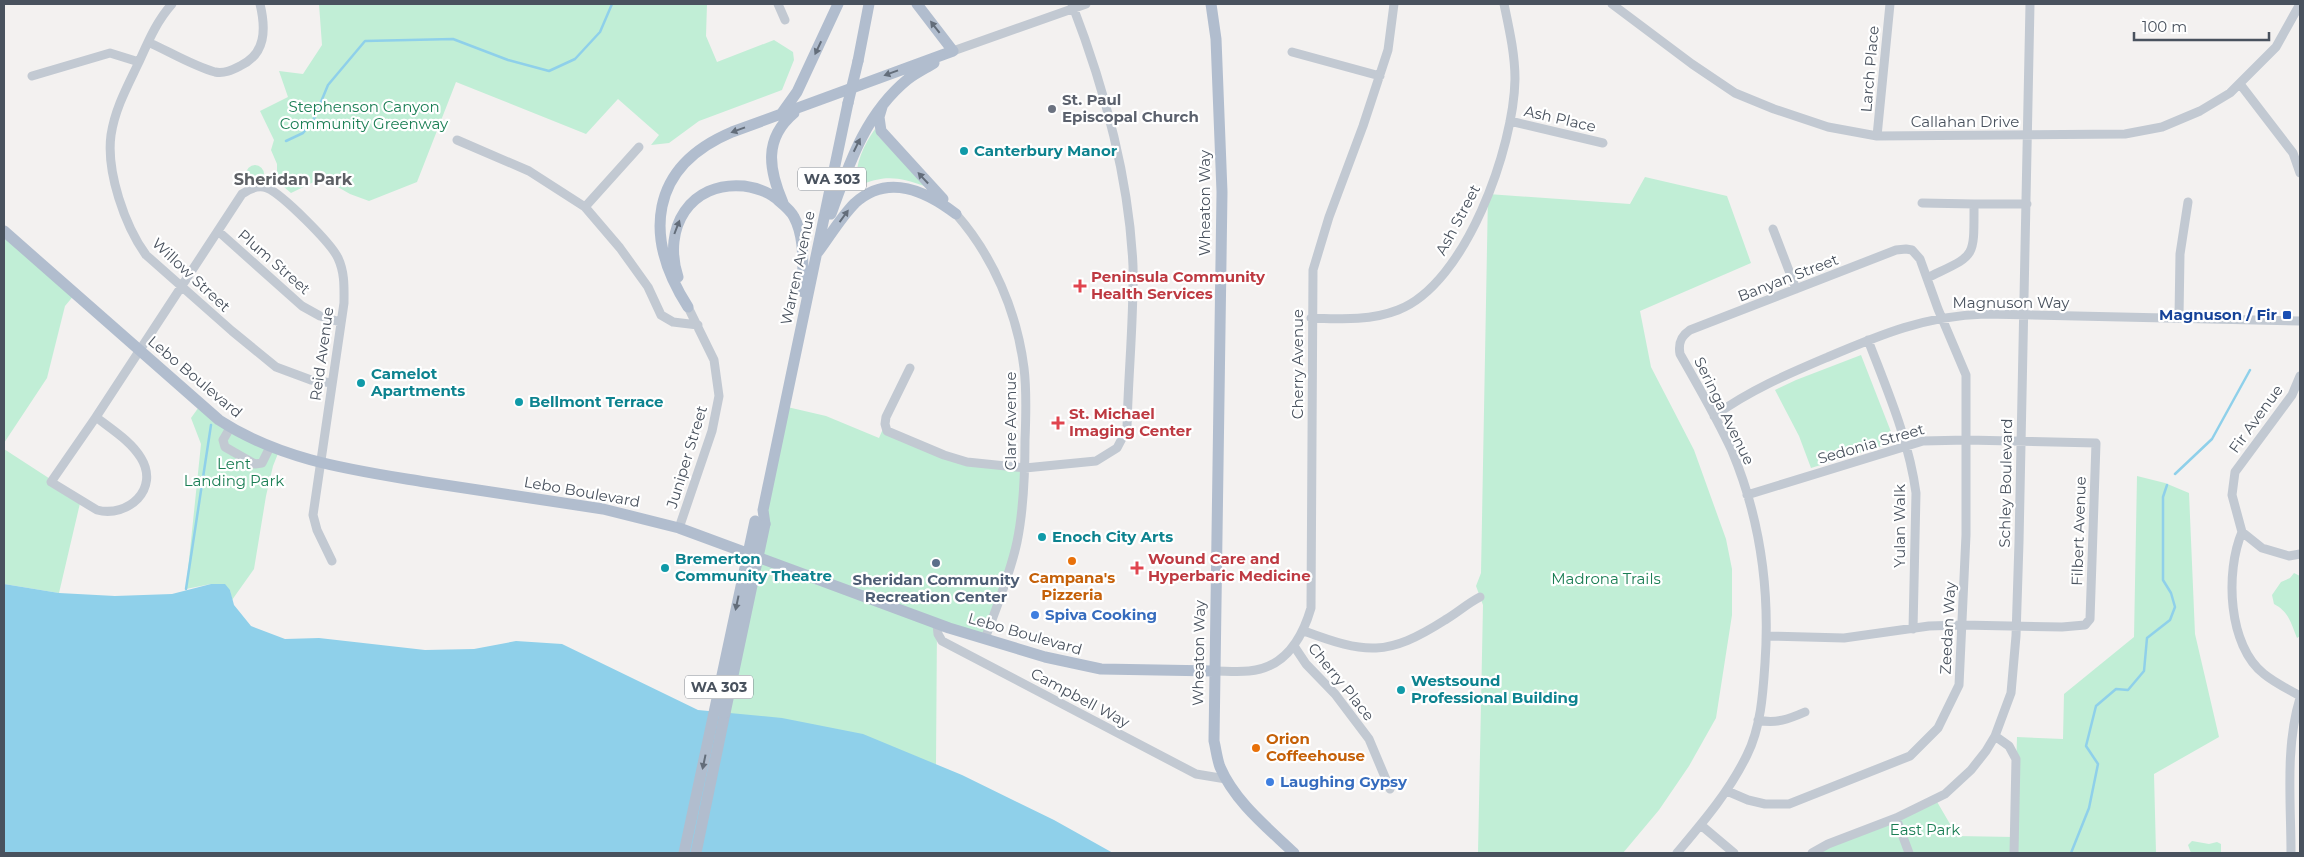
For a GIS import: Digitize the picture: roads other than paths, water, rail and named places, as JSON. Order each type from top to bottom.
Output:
[{"type":"main road","points":[[780,115],[797,92],[838,4]]},
{"type":"main road","name":"Warren Avenue","points":[[760,522],[869,4]]},
{"type":"main road","points":[[917,4],[953,51]]},
{"type":"main road","name":"Wheaton Way","points":[[1211,4],[1216,39],[1222,192],[1214,741],[1219,765],[1226,779],[1251,812],[1294,853]]},
{"type":"main road","points":[[688,307],[674,284],[666,264],[660,236],[663,202],[672,179],[686,160],[705,145],[732,132],[953,51]]},
{"type":"main road","points":[[816,256],[850,160],[866,127],[908,79],[953,51]]},
{"type":"main road","points":[[783,204],[772,174],[771,155],[779,129],[789,116],[801,107]]},
{"type":"main road","points":[[882,107],[880,124],[886,138],[956,214]]},
{"type":"main road","points":[[688,307],[673,256],[675,232],[685,212],[704,195],[714,189],[727,186],[752,187],[766,192],[783,204],[795,218],[802,244],[804,310]]},
{"type":"main road","points":[[816,256],[855,203],[880,189],[894,187],[913,189],[936,198],[956,214]]},
{"type":"main road","name":"Lebo Boulevard","points":[[4,231],[230,428],[270,447],[321,464],[603,509],[679,528],[937,624],[1045,657],[1087,667],[1214,671]]},
{"type":"main road","name":"WA 303","points":[[684,853],[760,522]]},
{"type":"main road","name":"WA 303","points":[[696,853],[760,522]]},
{"type":"street","name":"Willow Street","points":[[172,4],[154,28],[120,101],[111,137],[114,177],[127,220],[136,240],[146,255],[232,332],[276,367],[311,380],[332,382]]},
{"type":"street","points":[[148,42],[216,72],[230,72],[249,62],[258,52],[264,35],[264,17],[260,4]]},
{"type":"street","points":[[778,4],[785,20]]},
{"type":"street","points":[[953,51],[1073,6],[1086,4]]},
{"type":"street","name":"Cherry Avenue","points":[[1214,671],[1251,671],[1276,662],[1294,646],[1304,631],[1311,608],[1311,318],[1313,270],[1390,46],[1394,4]]},
{"type":"street","name":"Ash Street","points":[[1311,318],[1358,320],[1397,311],[1413,303],[1437,284],[1481,212],[1502,161],[1510,121],[1515,79],[1509,25],[1504,4]]},
{"type":"street","name":"Callahan Drive","points":[[1612,4],[1692,64],[1735,92],[1774,109],[1828,127],[1877,136],[2125,134],[2162,127],[2200,111],[2240,84],[2276,47],[2300,4]]},
{"type":"street","name":"Larch Place","points":[[1877,136],[1890,4]]},
{"type":"street","name":"Schley Boulevard","points":[[1812,853],[1828,844],[1896,818],[1944,794],[1978,762],[1995,736],[2011,693],[2016,626],[2027,204],[2030,4]]},
{"type":"street","points":[[910,368],[885,424],[888,432],[944,455],[991,466],[1025,468],[1096,461],[1117,448],[1127,429],[1133,275],[1129,220],[1114,137],[1097,75],[1073,6]]},
{"type":"street","points":[[1292,52],[1380,76]]},
{"type":"street","points":[[32,76],[110,53],[139,62]]},
{"type":"street","points":[[2240,84],[2296,150],[2300,173]]},
{"type":"street","name":"Ash Place","points":[[1510,121],[1603,143]]},
{"type":"street","points":[[457,140],[529,171],[585,207],[626,256],[648,287],[661,315],[673,322],[698,325]]},
{"type":"street","points":[[585,207],[639,147]]},
{"type":"street","name":"Reid Avenue","points":[[218,231],[242,194],[257,188],[267,188],[329,243],[338,259],[344,277],[344,304],[313,515],[317,530],[332,561]]},
{"type":"street","points":[[2179,317],[2180,254],[2188,202]]},
{"type":"street","points":[[1922,203],[2027,204]]},
{"type":"street","points":[[1927,278],[1958,264],[1968,256],[1973,246],[1974,204]]},
{"type":"street","name":"Clare Avenue","points":[[956,214],[975,237],[997,276],[1019,341],[1026,383],[1023,505],[1016,546],[985,639]]},
{"type":"street","points":[[1773,229],[1796,289]]},
{"type":"street","points":[[96,417],[134,449],[143,461],[145,468],[146,475],[143,492],[133,504],[121,510],[105,512],[97,510],[51,482],[140,351],[218,231]]},
{"type":"street","name":"Plum Street","points":[[218,231],[302,306],[320,316],[340,322]]},
{"type":"street","name":"Banyan Street","points":[[1680,343],[1685,333],[1690,330],[1896,250],[1912,250]]},
{"type":"street","name":"Zeedan Way","points":[[1726,790],[1748,800],[1765,804],[1789,804],[1910,756],[1938,728],[1959,685],[1962,625],[1966,375],[1920,259],[1912,250]]},
{"type":"street","points":[[688,307],[698,325]]},
{"type":"street","name":"Magnuson Way","points":[[1714,416],[1767,383],[1868,340],[1915,323],[1943,317],[1985,314],[2300,321]]},
{"type":"street","name":"Juniper Street","points":[[679,528],[712,432],[719,396],[714,360],[698,325]]},
{"type":"street","name":"Yulan Walk","points":[[1868,340],[1907,446],[1916,493],[1913,629]]},
{"type":"street","name":"Seringa Avenue","points":[[1677,853],[1702,826],[1747,755],[1758,720],[1763,693],[1767,636],[1764,577],[1757,530],[1747,495],[1732,451],[1680,354],[1680,343]]},
{"type":"street","name":"Fir Avenue","points":[[2242,532],[2232,495],[2236,472],[2292,395],[2300,376]]},
{"type":"street","points":[[230,428],[223,440],[225,447],[255,464],[262,463],[270,447]]},
{"type":"street","name":"Sedonia Street","points":[[1747,495],[1922,441],[1966,440],[2096,443]]},
{"type":"street","name":"Filbert Avenue","points":[[2016,626],[2075,626],[2084,625],[2089,620],[2096,443]]},
{"type":"street","points":[[2291,853],[2296,810],[2293,721],[2300,697],[2263,673],[2243,650],[2235,624],[2232,590],[2233,562],[2242,532],[2262,548],[2290,556],[2300,554]]},
{"type":"street","points":[[1304,631],[1332,642],[1360,648],[1391,646],[1421,636],[1480,597]]},
{"type":"street","name":"Campbell Way","points":[[937,624],[938,634],[942,641],[1196,774],[1226,779]]},
{"type":"street","points":[[1767,636],[1844,638],[1962,625],[2016,626]]},
{"type":"street","name":"Cherry Place","points":[[1294,646],[1306,664],[1335,694],[1369,739],[1390,789]]},
{"type":"street","points":[[1758,720],[1775,722],[1790,719],[1805,712]]},
{"type":"street","points":[[1995,736],[2009,746],[2016,759],[2014,853]]},
{"type":"street","points":[[1896,818],[1908,853]]},
{"type":"street","points":[[1702,826],[1734,853]]},
{"type":"water","points":[[4,584],[59,593],[115,596],[172,594],[211,584],[225,584],[230,590],[234,605],[251,626],[285,639],[319,638],[425,650],[474,649],[516,641],[562,644],[698,710],[782,718],[863,734],[962,775],[1054,820],[1113,853],[4,853]]},
{"type":"waterway","points":[[286,141],[303,133],[313,121],[328,85],[365,41],[453,39],[508,60],[549,71],[575,59],[600,32],[612,4]]},
{"type":"waterway","points":[[2175,474],[2212,439],[2250,370]]},
{"type":"waterway","points":[[186,589],[211,425]]},
{"type":"waterway","points":[[2071,853],[2089,808],[2098,764],[2086,746],[2096,706],[2116,689],[2128,690],[2144,671],[2147,638],[2170,620],[2175,607],[2171,593],[2163,580],[2163,497],[2167,485]]},
{"type":"place","name":"St. Paul Episcopal Church","points":[[1052,109]]},
{"type":"place","name":"Canterbury Manor","points":[[964,151]]},
{"type":"place","name":"Peninsula Community Health Services","points":[[1080,286]]},
{"type":"place","name":"Magnuson / Fir","points":[[2287,315]]},
{"type":"place","name":"Camelot Apartments","points":[[361,383]]},
{"type":"place","name":"Bellmont Terrace","points":[[519,402]]},
{"type":"place","name":"St. Michael Imaging Center","points":[[1058,423]]},
{"type":"place","name":"Enoch City Arts","points":[[1042,537]]},
{"type":"place","name":"Campana's Pizzeria","points":[[1072,561]]},
{"type":"place","name":"Sheridan Community Recreation Center","points":[[936,563]]},
{"type":"place","name":"Bremerton Community Theatre","points":[[665,568]]},
{"type":"place","name":"Wound Care and Hyperbaric Medicine","points":[[1137,568]]},
{"type":"place","name":"Spiva Cooking","points":[[1035,615]]},
{"type":"place","name":"Westsound Professional Building","points":[[1401,690]]},
{"type":"place","name":"Orion Coffeehouse","points":[[1256,748]]},
{"type":"place","name":"Laughing Gypsy","points":[[1270,782]]},
{"type":"district","name":"Sheridan Park","points":[[293,179]]},
{"type":"park label","name":"Stephenson Canyon Community Greenway","points":[[364,116]]},
{"type":"park label","name":"Lent Landing Park","points":[[234,472]]},
{"type":"park label","name":"Madrona Trails","points":[[1606,579]]},
{"type":"park label","name":"East Park","points":[[1925,830]]}]
